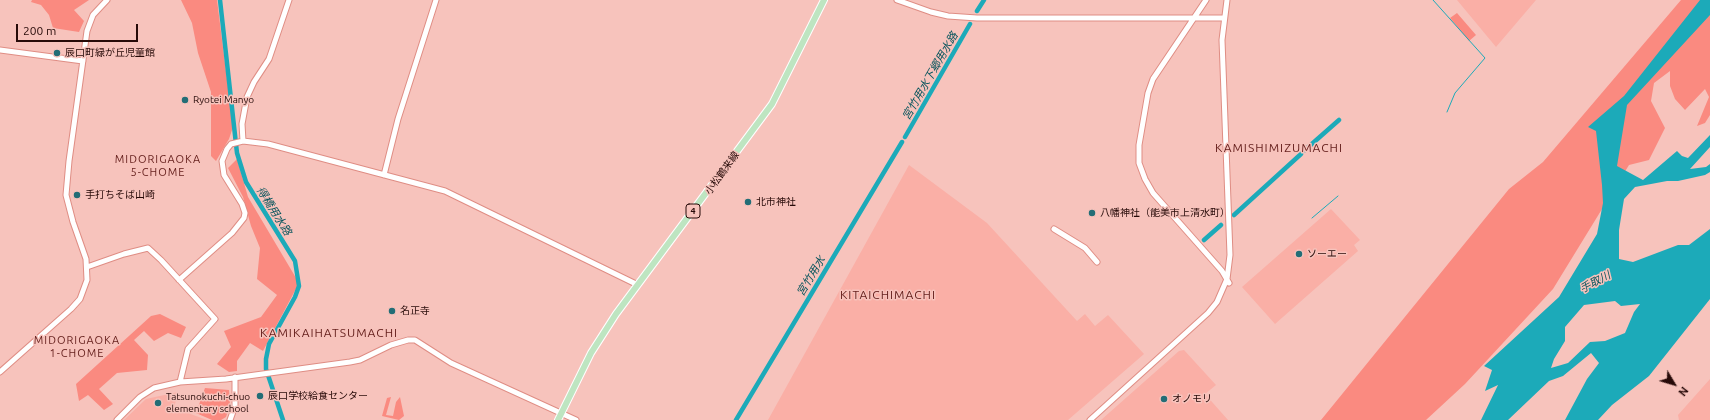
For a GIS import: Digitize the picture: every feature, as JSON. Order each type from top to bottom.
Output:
[{"type":"main road","name":"小松鶴来線","points":[[558,420],[601,337],[638,284],[772,104],[824,0]]},
{"type":"street","points":[[0,372],[50,329],[80,299],[87,280],[87,267],[66,195],[68,161],[89,23],[93,15],[106,0]]},
{"type":"street","points":[[241,142],[242,124],[247,97],[254,82],[269,59],[289,0]]},
{"type":"street","points":[[384,175],[398,119],[436,0]]},
{"type":"street","points":[[897,0],[931,12],[956,17],[1224,18]]},
{"type":"street","points":[[1206,0],[1153,79],[1139,145],[1139,163],[1145,179],[1153,192],[1222,271],[1228,281]]},
{"type":"street","points":[[1090,420],[1208,313],[1217,302],[1228,281],[1230,255],[1222,40],[1227,0]]},
{"type":"street","points":[[0,50],[83,61]]},
{"type":"street","points":[[180,280],[236,229],[244,218],[245,213],[242,204],[222,170],[223,157],[231,144],[241,142],[260,143],[306,154],[455,195],[638,284]]},
{"type":"street","points":[[1054,229],[1085,248],[1097,262]]},
{"type":"street","points":[[87,267],[124,254],[148,248],[180,280],[215,319],[188,349],[180,382]]},
{"type":"street","points":[[117,420],[147,392],[180,382],[235,377],[350,362],[360,360],[401,342],[415,340],[451,363],[576,420]]},
{"type":"street","points":[[230,420],[235,406],[235,377]]},
{"type":"shaded area","points":[[32,0],[89,0],[74,10],[84,21],[79,32],[53,28],[49,15],[41,5],[31,2]]},
{"type":"shaded area","points":[[181,0],[217,0],[233,127],[229,139],[216,161],[211,156],[211,92],[198,53],[192,23]]},
{"type":"shaded area","points":[[1457,0],[1536,0],[1496,47]]},
{"type":"shaded area","points":[[1681,0],[1710,0],[1710,115],[1705,123],[1697,126],[1709,97],[1705,89],[1685,110],[1675,99],[1670,86],[1670,71],[1654,83],[1651,101],[1665,128],[1649,160],[1629,165],[1553,289],[1465,384],[1426,420],[1321,420],[1509,189],[1543,162]]},
{"type":"shaded area","points":[[1457,13],[1476,35],[1469,41],[1450,18]]},
{"type":"shaded area","points":[[237,159],[248,197],[299,283],[263,351],[250,343],[237,361],[237,371],[229,372],[217,364],[231,347],[224,331],[261,317],[277,295],[257,279],[260,248],[251,226],[243,197],[228,168]]},
{"type":"shaded area","points":[[909,165],[987,223],[1077,321],[1085,314],[1095,326],[1108,315],[1144,354],[1068,420],[768,420]]},
{"type":"shaded area","name":"ソーエー","points":[[1331,209],[1360,240],[1354,245],[1358,251],[1275,324],[1242,287]]},
{"type":"shaded area","points":[[160,314],[186,327],[181,338],[168,333],[154,341],[144,331],[134,340],[148,355],[147,370],[117,373],[99,389],[113,404],[104,410],[88,395],[79,401],[76,384],[151,316]]},
{"type":"shaded area","points":[[1184,350],[1216,385],[1205,394],[1228,420],[1101,420],[1179,351]]},
{"type":"shaded area","points":[[1710,379],[1710,420],[1679,420],[1678,415]]},
{"type":"shaded area","points":[[205,388],[229,390],[230,405],[226,417],[221,420],[212,420],[196,413]]},
{"type":"shaded area","name":"Tatsunokuchi-chuo elementary school","points":[[178,392],[174,408],[207,420],[124,420],[146,399]]},
{"type":"shaded area","points":[[391,397],[386,415],[393,416],[396,402],[400,397],[404,416],[399,420],[382,416],[387,398]]},
{"type":"water","name":"手取川","points":[[1700,0],[1710,0],[1710,15],[1627,105],[1617,166],[1643,180],[1677,151],[1682,156],[1688,158],[1710,135],[1710,147],[1690,169],[1706,167],[1710,164],[1710,172],[1705,175],[1678,181],[1667,181],[1635,187],[1624,199],[1619,230],[1619,259],[1633,262],[1678,245],[1689,245],[1710,229],[1710,299],[1649,376],[1612,405],[1598,420],[1565,420],[1587,379],[1599,363],[1591,353],[1563,376],[1549,381],[1508,420],[1481,420],[1498,385],[1485,391],[1492,370],[1484,366],[1559,297],[1597,234],[1603,203],[1602,185],[1596,131],[1588,127],[1624,96]],"holes":[[[1615,301],[1621,306],[1640,304],[1634,312],[1625,333],[1605,341],[1590,342],[1568,363],[1551,368],[1554,359],[1565,341],[1565,327],[1584,305]]]},
{"type":"waterway","name":"得橋用水路","points":[[220,0],[237,153],[246,182],[295,261],[299,286],[295,297],[269,344],[266,359],[266,369],[283,420]]},
{"type":"waterway","name":"宮竹用水下郷用水路","points":[[977,11],[984,0]]},
{"type":"waterway","points":[[1433,0],[1485,58],[1455,93],[1447,112]]},
{"type":"waterway","name":"宮竹用水下郷用水路","points":[[905,137],[970,24]]},
{"type":"waterway","points":[[1305,150],[1339,120]]},
{"type":"waterway","name":"宮竹用水","points":[[736,420],[902,142]]},
{"type":"waterway","points":[[1234,215],[1301,154]]},
{"type":"waterway","points":[[1312,218],[1338,196]]},
{"type":"waterway","points":[[1204,240],[1221,225]]},
{"type":"place","name":"辰口町緑が丘児童館","points":[[57,53]]},
{"type":"place","name":"Ryotei Manyo","points":[[185,100]]},
{"type":"place","name":"手打ちそば山崎","points":[[77,195]]},
{"type":"place","name":"北市神社","points":[[748,202]]},
{"type":"place","name":"八幡神社（能美市上清水町）","points":[[1092,213]]},
{"type":"place","name":"ソーエー","points":[[1299,254]]},
{"type":"place","name":"名正寺","points":[[392,311]]},
{"type":"place","name":"辰口学校給食センター","points":[[260,396]]},
{"type":"place","name":"オノモリ","points":[[1164,399]]},
{"type":"place","name":"Tatsunokuchi-chuo elementary school","points":[[158,403]]},
{"type":"district","name":"KAMISHIMIZUMACHI","points":[[1279,148]]},
{"type":"district","name":"MIDORIGAOKA 5-CHOME","points":[[158,165]]},
{"type":"district","name":"KITAICHIMACHI","points":[[888,295]]},
{"type":"district","name":"KAMIKAIHATSUMACHI","points":[[329,333]]},
{"type":"district","name":"MIDORIGAOKA 1-CHOME","points":[[77,346]]}]
